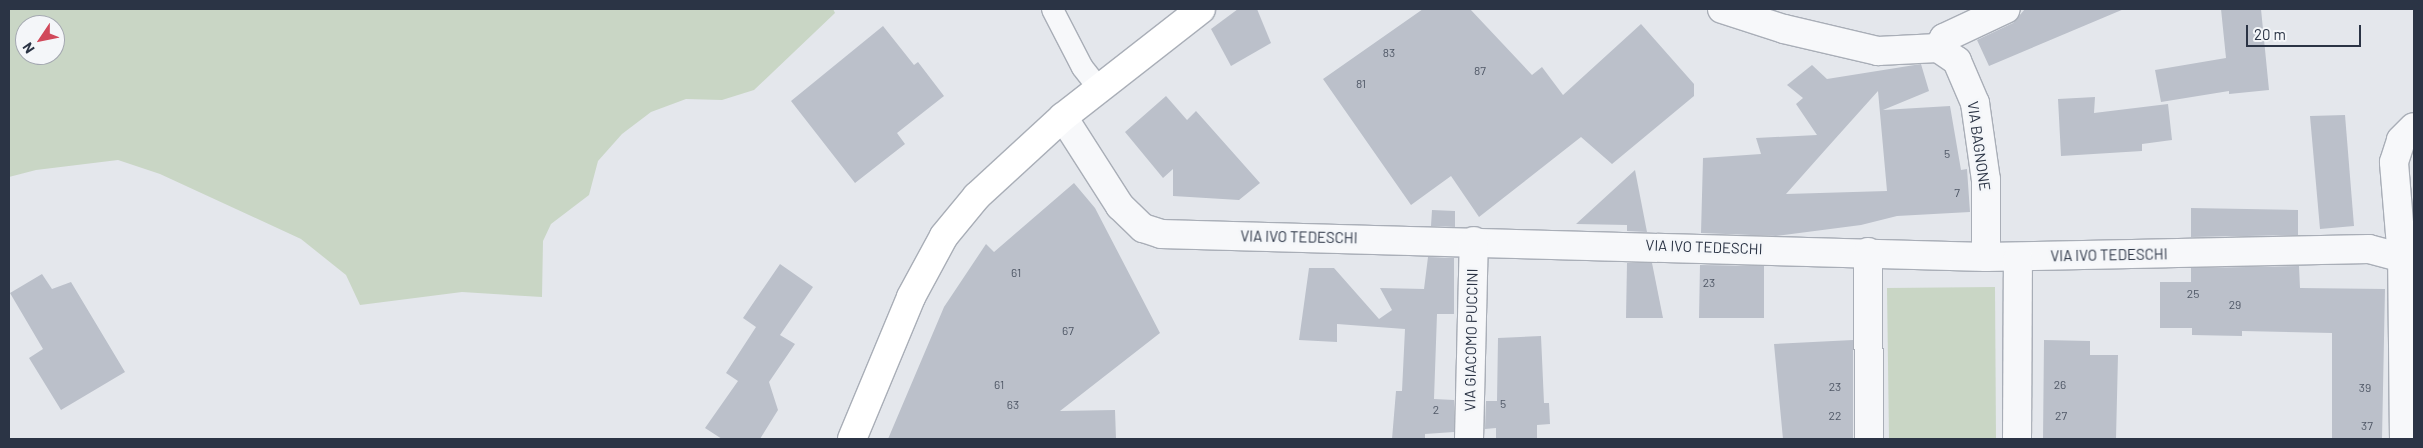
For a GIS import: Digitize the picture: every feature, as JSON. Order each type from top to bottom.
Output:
[{"type":"main road","points":[[852,439],[911,297],[944,236],[977,196],[1064,117],[1201,9]]},
{"type":"street","points":[[1722,9],[1784,29],[1878,51],[1938,48],[1944,38],[2006,9]]},
{"type":"street","name":"VIA BAGNONE","points":[[1938,48],[1957,61],[1975,103],[1986,180],[1986,258]]},
{"type":"street","name":"VIA IVO TEDESCHI","points":[[1064,117],[1120,206],[1143,228],[1161,234],[1868,252],[1986,258],[2369,249],[2402,258]]},
{"type":"street","points":[[2404,439],[2402,258],[2394,162],[2401,140],[2414,127]]},
{"type":"street","name":"VIA GIACOMO PUCCINI","points":[[1469,439],[1474,241]]},
{"type":"street","points":[[1868,252],[1870,439]]},
{"type":"street","points":[[2018,258],[2018,439]]},
{"type":"lane","points":[[1052,9],[1082,67],[1098,89]]},
{"type":"green space","points":[[9,9],[833,9],[835,13],[754,90],[722,100],[686,99],[651,112],[622,134],[598,161],[589,195],[551,224],[543,241],[542,297],[462,292],[360,305],[346,275],[301,239],[160,174],[118,160],[36,170],[9,177]]},
{"type":"green space","points":[[1995,287],[1996,439],[1889,439],[1887,288]]},
{"type":"building","points":[[1238,9],[1257,9],[1271,43],[1231,66],[1211,29]]},
{"type":"building","points":[[1423,9],[1470,9],[1532,75],[1542,67],[1563,95],[1641,24],[1694,84],[1694,96],[1612,164],[1581,137],[1479,217],[1451,176],[1411,205],[1323,79]]},
{"type":"building","points":[[2025,9],[2124,9],[1989,66],[1977,40],[2013,23]]},
{"type":"building","points":[[2221,9],[2261,9],[2269,90],[2229,94],[2229,91],[2161,102],[2155,70],[2226,58]]},
{"type":"building","points":[[883,26],[914,65],[918,62],[944,96],[897,133],[905,144],[855,183],[791,101]]},
{"type":"building","points":[[1921,64],[1929,91],[1883,110],[1950,106],[1961,170],[1967,169],[1970,212],[1897,216],[1861,225],[1776,236],[1701,233],[1703,158],[1761,154],[1756,138],[1817,135],[1796,104],[1803,98],[1787,85],[1812,65],[1827,79]],"holes":[[[1878,91],[1887,191],[1786,194]]]},
{"type":"building","points":[[1166,96],[1187,120],[1196,111],[1260,183],[1239,200],[1173,196],[1173,169],[1163,178],[1125,132]]},
{"type":"building","points":[[2095,97],[2094,113],[2168,104],[2172,140],[2142,144],[2142,151],[2061,156],[2058,99]]},
{"type":"building","points":[[2345,115],[2354,226],[2320,229],[2310,116]]},
{"type":"building","points":[[1635,170],[1647,232],[1627,231],[1627,225],[1576,224]]},
{"type":"building","points":[[1074,183],[1095,208],[1160,333],[1060,411],[1115,410],[1116,439],[888,439],[944,307],[986,244],[994,252]]},
{"type":"building","points":[[2191,208],[2298,210],[2298,235],[2191,237]]},
{"type":"building","points":[[1432,210],[1455,211],[1455,227],[1431,226]]},
{"type":"building","points":[[1428,257],[1454,258],[1454,314],[1437,314],[1434,399],[1454,400],[1454,432],[1425,434],[1425,439],[1392,439],[1396,391],[1402,391],[1405,329],[1337,324],[1337,342],[1299,340],[1309,268],[1334,268],[1379,319],[1392,310],[1380,288],[1424,289]]},
{"type":"building","points":[[1627,263],[1652,263],[1663,318],[1626,318]]},
{"type":"building","points":[[780,264],[813,287],[780,335],[795,344],[769,382],[778,410],[760,439],[722,439],[705,428],[738,381],[726,373],[756,327],[743,318]]},
{"type":"building","points":[[1700,265],[1764,266],[1764,318],[1699,318]]},
{"type":"building","points":[[2299,266],[2300,288],[2385,289],[2382,439],[2332,439],[2332,333],[2242,331],[2242,336],[2192,335],[2192,328],[2160,328],[2160,282],[2191,282],[2191,268]]},
{"type":"building","points":[[42,274],[52,289],[71,282],[125,372],[61,410],[29,358],[43,349],[10,293]]},
{"type":"building","points":[[1541,336],[1544,403],[1549,403],[1550,424],[1537,425],[1537,439],[1496,439],[1496,428],[1485,429],[1486,401],[1497,401],[1498,338]]},
{"type":"building","points":[[1853,340],[1853,439],[1783,439],[1774,344]]},
{"type":"building","points":[[2044,340],[2090,341],[2090,355],[2118,355],[2116,439],[2043,439]]}]
